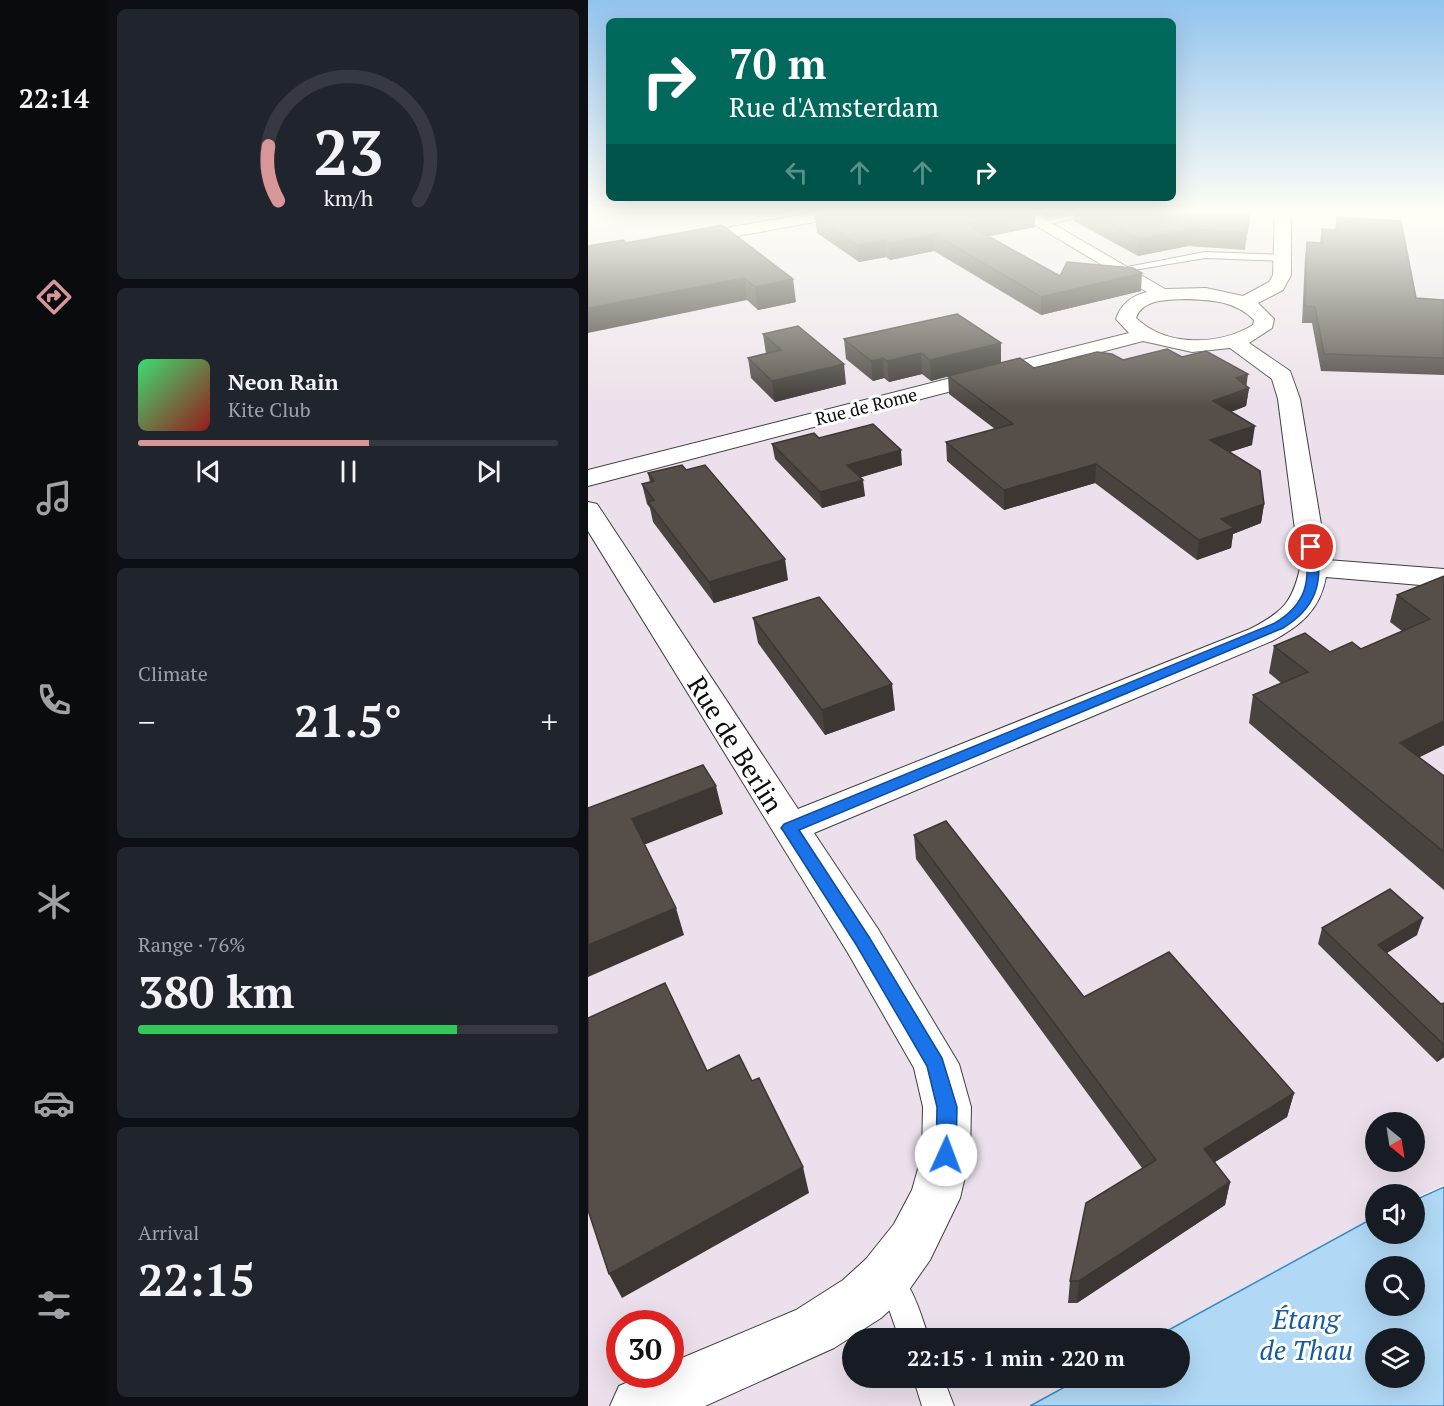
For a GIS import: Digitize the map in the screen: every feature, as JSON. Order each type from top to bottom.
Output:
[{"type":"street","points":[[1135,277],[1164,294]]},
{"type":"street","points":[[1244,303],[1276,286],[1281,277]]},
{"type":"street","points":[[1164,294],[1206,294],[1244,303],[1257,310],[1263,319],[1262,328],[1252,336],[1235,342],[1188,345],[1144,335],[1132,327],[1126,319],[1127,311],[1134,304],[1164,294]]},
{"type":"street","name":"Rue de Rome","points":[[588,478],[1144,335]]},
{"type":"street","points":[[789,828],[1261,635],[1296,615],[1310,593],[1314,568],[1289,399],[1282,376],[1235,342]]},
{"type":"street","name":"Rue de Berlin","points":[[588,510],[863,941],[936,1064],[947,1107],[946,1155],[935,1198],[912,1242],[885,1278],[862,1299],[815,1329],[639,1406]]},
{"type":"street","points":[[1314,568],[1444,578]]},
{"type":"lane","points":[[885,1278],[902,1304],[910,1328]]},
{"type":"lane","points":[[932,1388],[938,1406]]},
{"type":"shaded area","points":[[588,277],[1444,277],[1444,1185],[1425,1194],[1425,1184],[1365,1184],[1365,1222],[1172,1328],[842,1328],[842,1388],[1063,1388],[1030,1406],[588,1406]]},
{"type":"water","name":"Étang de Thau","points":[[1444,1187],[1444,1406],[1030,1406],[1063,1388],[1190,1388],[1190,1328],[1172,1328],[1365,1222],[1365,1244],[1425,1244],[1425,1196]]},
{"type":"building","points":[[588,277],[790,277],[793,279],[755,287],[744,278],[588,308]]},
{"type":"building","points":[[1006,277],[1127,277],[1041,297]]},
{"type":"building","points":[[1306,277],[1412,277],[1416,298],[1444,300],[1444,358],[1324,354],[1315,307],[1305,306]]},
{"type":"building","points":[[957,314],[1001,343],[930,360],[921,353],[887,361],[883,358],[871,361],[844,339]]},
{"type":"building","points":[[798,326],[844,364],[772,381],[748,358],[781,350],[763,334]]},
{"type":"building","points":[[1167,349],[1182,357],[1206,351],[1248,374],[1236,378],[1249,388],[1213,401],[1255,426],[1210,440],[1260,471],[1264,504],[1221,519],[1234,528],[1199,540],[1096,464],[1004,490],[946,442],[1013,424],[948,376],[1020,358],[1034,368],[1097,352],[1112,354],[1123,360]]},
{"type":"building","points":[[873,424],[901,450],[847,465],[863,480],[820,492],[772,444],[814,433],[819,438]]},
{"type":"building","points":[[682,465],[686,470],[705,465],[785,559],[709,582],[648,502],[654,500],[642,484],[654,481],[648,473]]},
{"type":"building","points":[[1444,576],[1444,721],[1400,743],[1444,776],[1444,852],[1253,695],[1308,672],[1274,646],[1305,633],[1330,652],[1352,642],[1361,649],[1430,619],[1397,595]]},
{"type":"building","points":[[819,597],[892,684],[822,710],[753,618]]},
{"type":"building","points":[[703,765],[716,786],[632,819],[676,908],[588,945],[588,808]]},
{"type":"building","points":[[946,821],[1084,997],[1169,952],[1294,1093],[1204,1149],[1230,1182],[1079,1281],[1070,1281],[1086,1203],[1156,1160],[914,835]]},
{"type":"building","points":[[1390,889],[1423,918],[1378,945],[1441,1004],[1444,1003],[1444,1045],[1322,928]]},
{"type":"building","points":[[665,983],[707,1071],[739,1055],[752,1081],[759,1078],[803,1167],[609,1274],[588,1210],[588,1018]]},
{"type":"route","points":[[946,1155],[947,1107],[936,1064],[863,941],[789,828],[1279,626],[1296,615],[1310,593],[1314,568],[1311,547]]}]
